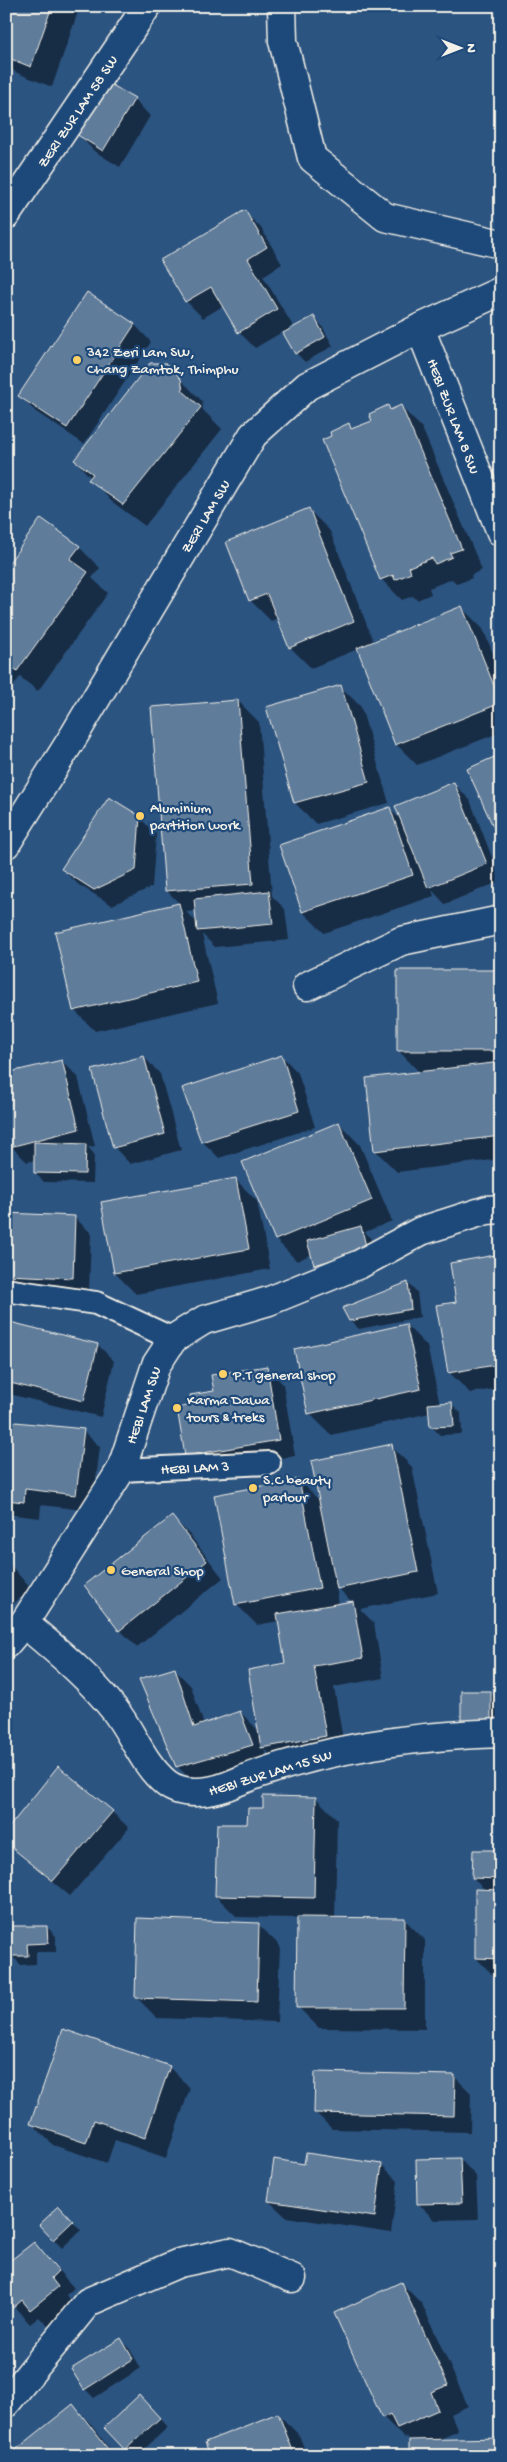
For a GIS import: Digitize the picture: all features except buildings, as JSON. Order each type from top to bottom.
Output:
[{"type":"street","name":"ZERI ZUR LAM 58 SW","points":[[6,215],[147,6]]},
{"type":"street","points":[[282,6],[284,41],[312,158],[385,217],[492,244],[501,244]]},
{"type":"street","name":"ZERI LAM SW","points":[[6,844],[75,734],[253,435],[307,386],[420,328],[501,291]]},
{"type":"street","name":"HEBI ZUR LAM 8 SW","points":[[420,328],[501,532]]},
{"type":"street","points":[[307,986],[401,941],[501,920]]},
{"type":"street","name":"HEBI LAM SW","points":[[6,1644],[24,1623],[121,1470],[156,1364],[173,1339],[204,1320],[269,1301],[360,1264],[421,1231],[487,1210],[501,1209]]},
{"type":"street","name":"HEBI ZUR LAM 15 SW","points":[[24,1623],[84,1673],[115,1710],[145,1760],[167,1784],[197,1794],[221,1788],[248,1777],[317,1756],[354,1748],[444,1735],[501,1733]]},
{"type":"street","points":[[6,2403],[88,2302],[179,2263],[230,2252],[292,2278]]},
{"type":"lane","points":[[6,1293],[12,1291],[96,1303],[173,1339]]},
{"type":"lane","name":"HEBI LAM 3","points":[[121,1470],[269,1463]]},
{"type":"place","name":"342 Zeri Lam SW, Chang Zamtok, Thimphu","points":[[77,360]]},
{"type":"place","name":"Aluminium partition work","points":[[140,816]]},
{"type":"place","name":"P.T general shop","points":[[223,1374]]},
{"type":"place","name":"Karma Dawa tours & treks","points":[[177,1408]]},
{"type":"place","name":"S.C beauty parlour","points":[[253,1488]]},
{"type":"place","name":"General Shop","points":[[111,1570]]}]
